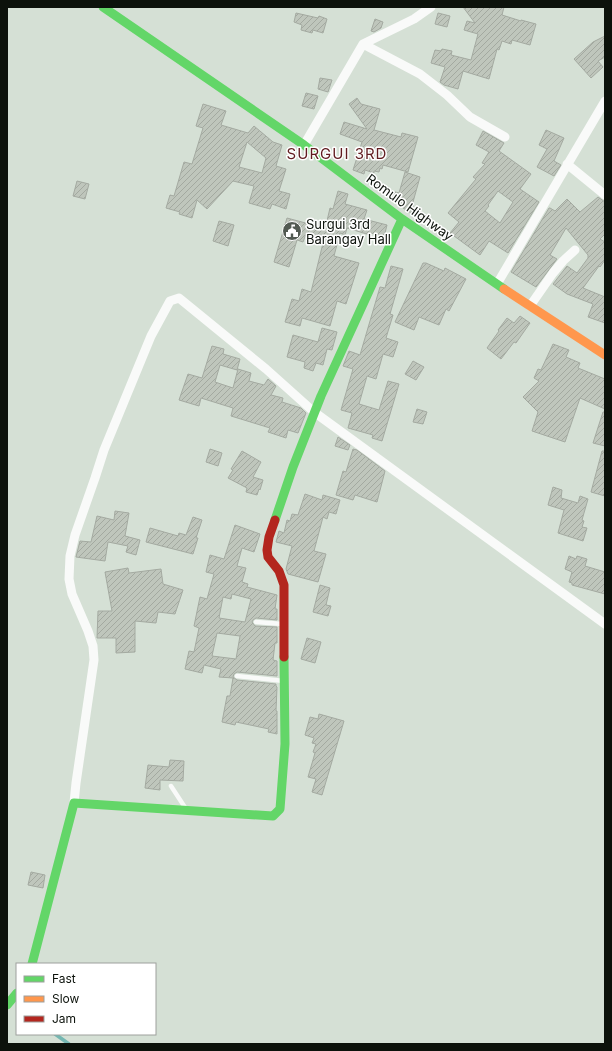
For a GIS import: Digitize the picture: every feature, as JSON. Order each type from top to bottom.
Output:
[{"type":"main road","name":"Romulo Highway","points":[[103,7],[304,145],[402,219],[605,355]]},
{"type":"main road","points":[[32,963],[74,803],[187,810],[253,816],[273,816],[280,809],[285,744],[284,585],[279,570],[269,560],[267,553],[269,540],[286,485],[322,392],[402,219]]},
{"type":"main road","points":[[7,1005],[16,994]]},
{"type":"street","points":[[304,145],[363,44],[414,19],[431,7]]},
{"type":"street","points":[[363,44],[420,74],[446,94],[470,117],[505,137]]},
{"type":"street","points":[[497,284],[605,101]]},
{"type":"street","points":[[567,164],[605,195]]},
{"type":"street","points":[[530,306],[553,273],[574,250]]},
{"type":"street","points":[[74,803],[94,660],[93,646],[88,631],[72,594],[69,579],[70,556],[75,535],[93,486],[104,450],[151,336],[170,301],[179,298],[266,369],[314,412],[605,624]]},
{"type":"lane","points":[[256,622],[284,624]]},
{"type":"lane","points":[[237,676],[284,681]]},
{"type":"lane","points":[[172,786],[187,810]]},
{"type":"building","points":[[463,7],[504,7],[502,15],[536,24],[530,45],[512,40],[511,44],[502,41],[499,50],[497,49],[489,79],[463,71],[458,89],[444,85],[440,82],[445,67],[431,63],[435,50],[441,51],[442,49],[452,51],[451,55],[471,60],[478,34],[464,30],[467,21],[475,23]]},
{"type":"building","points":[[296,13],[318,18],[319,16],[327,19],[323,33],[313,30],[312,33],[301,30],[302,25],[294,22]]},
{"type":"building","points":[[438,13],[450,16],[447,27],[435,24]]},
{"type":"building","points":[[375,19],[383,22],[381,28],[374,32],[371,31]]},
{"type":"building","points":[[605,36],[605,57],[598,61],[603,67],[591,78],[574,59],[593,42]]},
{"type":"building","points":[[320,78],[332,80],[328,92],[318,89]]},
{"type":"building","points":[[306,93],[318,96],[314,109],[302,106]]},
{"type":"building","points":[[357,98],[361,104],[380,109],[374,130],[401,137],[402,133],[418,137],[408,172],[383,165],[379,172],[374,171],[374,173],[365,170],[364,174],[353,170],[362,142],[340,134],[344,122],[367,129],[349,104]]},
{"type":"building","points":[[203,104],[226,111],[221,125],[248,133],[254,126],[273,142],[282,145],[276,166],[286,169],[279,191],[290,194],[286,209],[272,204],[270,209],[249,203],[254,186],[233,181],[207,209],[197,200],[192,218],[179,214],[180,212],[166,208],[170,195],[174,196],[184,162],[192,164],[203,128],[196,126]],"holes":[[[247,142],[266,158],[262,173],[239,167]]]},
{"type":"building","points":[[546,130],[564,138],[554,161],[561,165],[554,176],[537,167],[547,149],[539,145]]},
{"type":"building","points":[[483,131],[504,143],[499,151],[531,174],[520,189],[539,202],[508,253],[489,241],[480,255],[450,233],[459,222],[448,213],[476,179],[473,177],[485,164],[482,163],[489,152],[476,145]],"holes":[[[498,191],[513,202],[500,223],[485,211]]]},
{"type":"building","points":[[405,172],[420,177],[411,213],[403,208],[404,204],[394,201],[386,195],[388,190],[399,193]]},
{"type":"building","points":[[77,181],[89,184],[85,199],[73,196]]},
{"type":"building","points":[[338,191],[348,194],[345,204],[367,210],[364,219],[387,225],[384,237],[371,233],[370,235],[347,228],[345,235],[340,233],[334,256],[359,263],[346,304],[337,301],[330,326],[302,318],[300,326],[285,322],[292,299],[299,301],[302,289],[311,292],[324,239],[306,234],[303,242],[297,240],[289,267],[274,262],[287,218],[313,225],[314,222],[326,225],[330,208],[333,209]]},
{"type":"building","points":[[598,197],[605,202],[605,234],[600,239],[605,242],[605,260],[583,288],[605,297],[605,323],[588,317],[593,304],[567,294],[553,284],[567,266],[577,273],[588,258],[588,255],[566,228],[550,255],[557,259],[536,287],[511,272],[549,208],[555,211],[567,199],[580,212]]},
{"type":"building","points":[[219,221],[234,225],[228,246],[213,241]]},
{"type":"building","points":[[423,263],[444,271],[445,268],[466,279],[449,311],[446,309],[439,325],[419,317],[414,330],[395,322]]},
{"type":"building","points":[[391,266],[403,269],[390,314],[393,315],[386,338],[398,342],[393,357],[383,354],[376,379],[367,376],[359,404],[379,410],[388,381],[399,384],[382,441],[372,438],[373,435],[348,428],[352,413],[341,410],[353,369],[343,366],[349,351],[360,355],[380,287],[385,288]]},
{"type":"building","points":[[520,316],[530,323],[516,343],[514,342],[501,359],[487,348],[507,318],[514,323]]},
{"type":"building","points":[[322,328],[337,332],[332,350],[327,349],[323,365],[316,363],[313,371],[304,368],[305,362],[287,357],[293,335],[318,342]]},
{"type":"building","points":[[553,344],[569,350],[566,357],[580,363],[578,368],[605,379],[605,409],[580,398],[565,442],[532,431],[538,412],[523,397],[539,381],[534,378],[538,369],[541,370]]},
{"type":"building","points":[[212,346],[224,349],[223,354],[240,359],[237,370],[220,365],[215,382],[233,388],[238,369],[251,373],[249,381],[264,385],[268,379],[276,386],[271,395],[283,398],[282,402],[301,408],[306,413],[298,433],[288,430],[286,438],[268,432],[270,428],[231,416],[233,408],[201,398],[199,406],[179,400],[188,374],[202,378]]},
{"type":"building","points":[[413,361],[424,367],[416,380],[405,374]]},
{"type":"building","points":[[417,409],[427,412],[423,424],[413,422]]},
{"type":"building","points":[[603,412],[605,412],[605,446],[593,443]]},
{"type":"building","points":[[338,437],[350,445],[348,450],[335,446]]},
{"type":"building","points":[[210,449],[222,453],[218,466],[206,462]]},
{"type":"building","points":[[353,449],[357,450],[385,471],[377,502],[355,495],[353,500],[336,495],[343,471],[346,472]]},
{"type":"building","points":[[242,451],[261,462],[253,477],[263,480],[257,495],[246,492],[247,488],[228,478],[233,470],[231,469]]},
{"type":"building","points":[[602,451],[605,451],[605,496],[591,492]]},
{"type":"building","points":[[553,487],[562,490],[561,498],[578,503],[580,496],[588,499],[582,520],[584,521],[582,527],[587,528],[583,541],[558,533],[564,510],[548,505]]},
{"type":"building","points":[[305,494],[322,500],[323,495],[340,500],[336,514],[329,512],[327,519],[323,517],[314,551],[326,554],[318,582],[288,574],[286,569],[292,546],[276,542],[279,531],[284,533],[287,520],[290,521],[292,514],[298,515]]},
{"type":"building","points":[[115,511],[129,513],[125,536],[140,540],[136,555],[126,552],[128,546],[108,542],[105,561],[76,557],[80,541],[91,542],[97,516],[114,520]]},
{"type":"building","points":[[193,517],[202,520],[193,554],[146,542],[150,528],[178,536],[179,533],[186,535]]},
{"type":"building","points":[[235,525],[260,534],[254,552],[242,548],[237,566],[246,568],[242,582],[248,584],[247,587],[277,595],[275,609],[277,609],[277,620],[256,618],[252,622],[255,626],[277,627],[277,643],[275,643],[273,660],[277,661],[277,676],[237,672],[233,677],[237,680],[276,684],[277,734],[268,732],[269,729],[236,722],[235,725],[222,722],[227,696],[230,696],[233,678],[219,677],[221,669],[204,665],[202,673],[185,669],[189,651],[194,652],[199,628],[194,626],[200,597],[207,599],[214,574],[206,572],[210,555],[224,559]],"holes":[[[232,594],[251,599],[245,622],[219,618],[223,597],[231,599]],[[217,633],[240,636],[236,659],[212,656]]]},
{"type":"building","points":[[569,556],[576,559],[577,556],[587,559],[585,566],[605,572],[605,594],[572,585],[572,583],[569,582],[572,572],[565,569]]},
{"type":"building","points":[[128,568],[129,573],[161,569],[163,584],[183,590],[175,614],[158,612],[156,623],[135,621],[135,652],[116,653],[116,638],[97,638],[98,611],[112,611],[105,572]]},
{"type":"building","points":[[320,585],[330,588],[326,605],[331,606],[328,616],[313,612]]},
{"type":"building","points":[[307,638],[321,642],[315,663],[301,659]]},
{"type":"building","points":[[319,714],[344,721],[322,795],[312,792],[316,779],[308,777],[316,744],[312,743],[314,738],[305,735],[310,717],[318,719]]},
{"type":"building","points":[[170,760],[184,761],[183,781],[160,780],[160,790],[145,788],[148,765],[169,767]]},
{"type":"building","points":[[31,872],[45,875],[43,888],[28,885]]},
{"type":"waterway","points":[[56,1035],[69,1044]]},
{"type":"traffic: fast","points":[[103,7],[304,145],[402,219],[504,289]]},
{"type":"traffic: fast","points":[[275,520],[293,467],[321,396],[402,219]]},
{"type":"traffic: fast","points":[[32,963],[74,803],[273,816],[280,809],[285,744],[284,657]]},
{"type":"traffic: fast","points":[[7,1005],[16,994]]},
{"type":"traffic: slow","points":[[504,289],[605,355]]},
{"type":"traffic: jam","points":[[275,520],[269,537],[267,550],[268,557],[279,571],[284,585],[284,657]]},
{"type":"place","name":"Surgui 3rd Barangay Hall","points":[[292,231]]},
{"type":"district","name":"SURGUI 3RD","points":[[337,153]]}]
